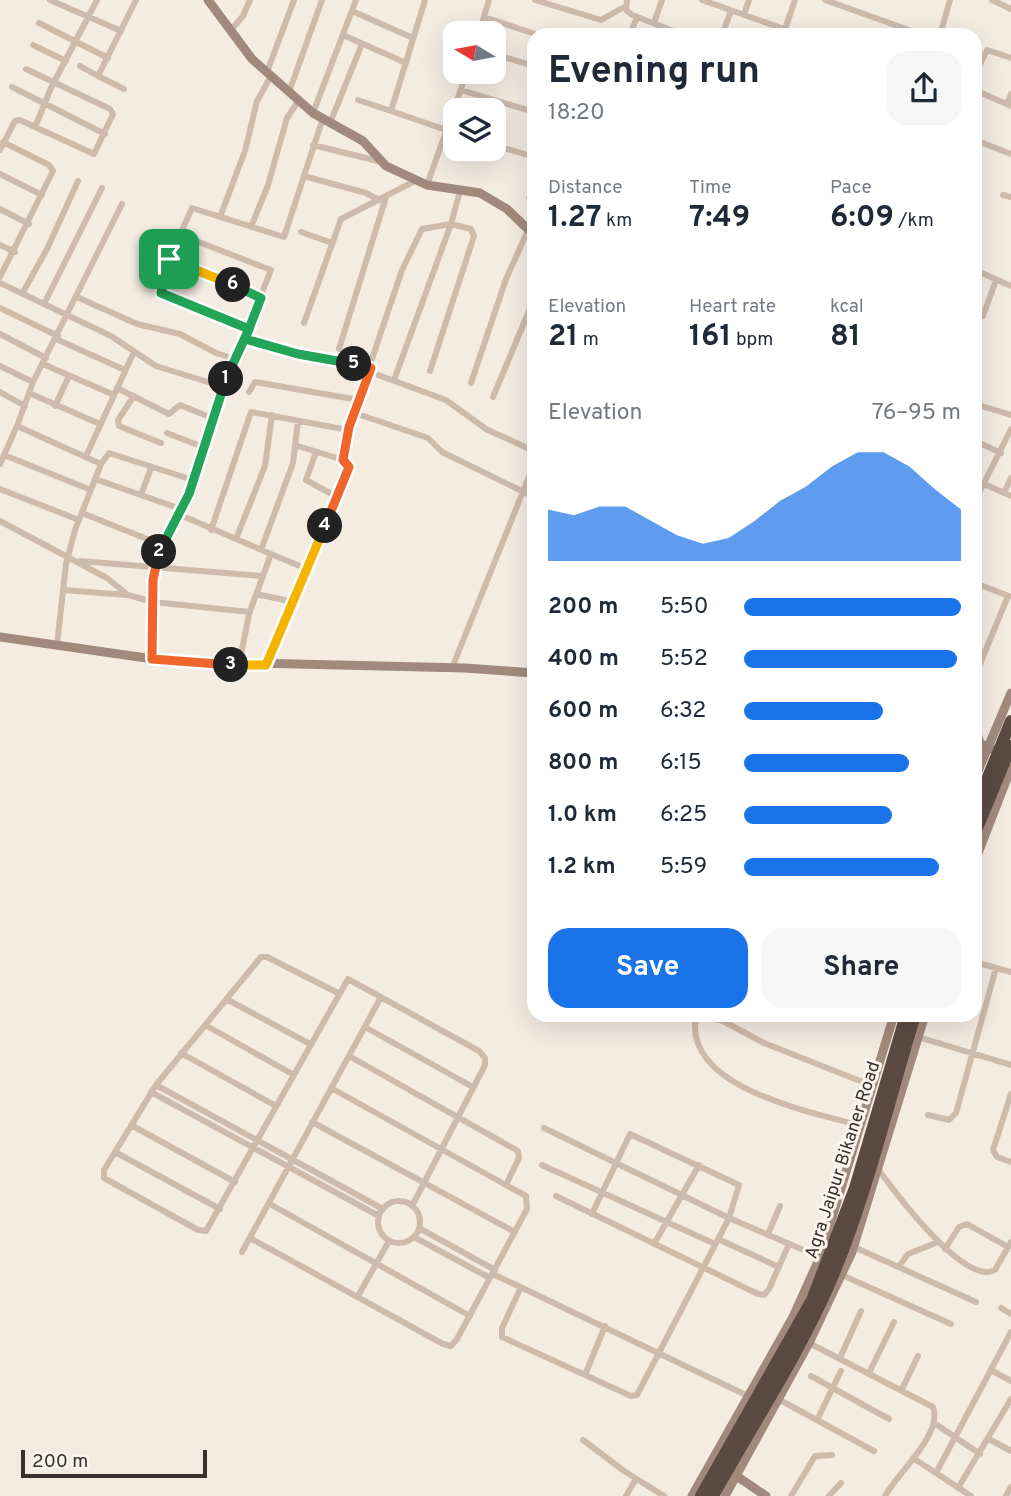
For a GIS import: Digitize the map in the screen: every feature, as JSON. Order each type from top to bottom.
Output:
[{"type":"highway","points":[[982,785],[993,747],[1011,721]]},
{"type":"highway","points":[[982,800],[993,747]]},
{"type":"highway","name":"Agra Jaipur Bikaner Road","points":[[701,1496],[727,1470],[741,1418],[799,1324],[823,1274],[855,1188],[904,1022]]},
{"type":"highway","name":"Agra Jaipur Bikaner Road","points":[[713,1496],[806,1331],[831,1279],[864,1188],[913,1022]]},
{"type":"street","points":[[50,0],[121,31]]},
{"type":"street","points":[[35,128],[55,81],[97,0]]},
{"type":"street","points":[[99,76],[136,0]]},
{"type":"street","points":[[208,0],[252,58],[269,74],[313,113],[363,141],[382,162]]},
{"type":"street","points":[[231,30],[243,16],[250,0]]},
{"type":"street","points":[[220,217],[245,151],[257,101],[294,0]]},
{"type":"street","points":[[289,92],[322,0]]},
{"type":"street","points":[[313,113],[356,0]]},
{"type":"street","points":[[391,111],[425,0]]},
{"type":"street","points":[[535,0],[601,20],[627,3],[629,13],[666,28]]},
{"type":"street","points":[[654,23],[662,0]]},
{"type":"street","points":[[702,0],[775,28]]},
{"type":"street","points":[[744,15],[749,0]]},
{"type":"street","points":[[785,28],[795,0]]},
{"type":"street","points":[[825,0],[903,28]]},
{"type":"street","points":[[942,28],[950,0]]},
{"type":"street","points":[[992,0],[1011,9]]},
{"type":"street","points":[[483,21],[487,1]]},
{"type":"street","points":[[352,11],[414,38]]},
{"type":"street","points":[[725,28],[731,11]]},
{"type":"street","points":[[484,17],[527,31]]},
{"type":"street","points":[[632,28],[637,17]]},
{"type":"street","points":[[39,23],[108,58]]},
{"type":"street","points":[[343,35],[406,63]]},
{"type":"street","points":[[249,329],[161,293],[178,234],[192,208],[284,237],[313,145],[362,44]]},
{"type":"street","points":[[33,45],[66,61]]},
{"type":"street","points":[[982,60],[987,50],[1011,58]]},
{"type":"street","points":[[506,58],[527,64]]},
{"type":"street","points":[[80,66],[124,89]]},
{"type":"street","points":[[0,150],[3,139],[17,119],[94,154],[105,134],[112,111],[26,69]]},
{"type":"street","points":[[459,98],[463,84]]},
{"type":"street","points":[[12,87],[105,134]]},
{"type":"street","points":[[461,90],[527,110]]},
{"type":"street","points":[[982,93],[1009,105],[1011,94]]},
{"type":"street","points":[[251,227],[268,185],[287,118],[299,100]]},
{"type":"street","points":[[358,100],[443,129]]},
{"type":"street","points":[[0,277],[43,195],[52,168],[3,139]]},
{"type":"street","points":[[982,143],[1011,154]]},
{"type":"street","points":[[313,145],[382,162],[427,185],[480,193],[507,209],[527,227]]},
{"type":"street","points":[[506,149],[527,155]]},
{"type":"street","points":[[427,185],[443,150]]},
{"type":"street","points":[[0,174],[43,195]]},
{"type":"street","points":[[304,176],[383,199]]},
{"type":"street","points":[[22,294],[47,249],[78,181]]},
{"type":"street","points":[[304,323],[344,216],[415,181]]},
{"type":"street","points":[[44,304],[102,188]]},
{"type":"street","points":[[394,380],[451,224],[460,191]]},
{"type":"street","points":[[340,349],[383,199]]},
{"type":"street","points":[[0,464],[33,383],[69,316],[122,204]]},
{"type":"street","points":[[0,209],[29,224]]},
{"type":"street","points":[[343,460],[348,430],[413,245],[422,229],[451,224],[471,229],[474,236],[429,370]]},
{"type":"street","points":[[301,232],[332,243]]},
{"type":"street","points":[[152,659],[156,567],[162,545],[193,480],[212,418],[271,270],[178,234]]},
{"type":"street","points":[[471,383],[506,279],[527,239]]},
{"type":"street","points":[[0,245],[15,252]]},
{"type":"street","points":[[169,259],[261,298]]},
{"type":"street","points":[[982,273],[1011,286]]},
{"type":"street","points":[[982,317],[996,280]]},
{"type":"street","points":[[0,284],[111,336],[156,366],[224,387]]},
{"type":"street","points":[[77,297],[130,321],[180,334],[216,354],[236,359]]},
{"type":"street","points":[[0,309],[125,370]]},
{"type":"street","points":[[494,397],[527,316]]},
{"type":"street","points":[[0,334],[69,376],[134,396],[169,414],[180,405],[212,418]]},
{"type":"street","points":[[245,339],[370,370],[446,400],[486,429],[527,448]]},
{"type":"street","points":[[86,456],[134,352]]},
{"type":"street","points":[[0,366],[33,383]]},
{"type":"street","points":[[55,406],[69,376]]},
{"type":"street","points":[[250,392],[256,382],[359,400]]},
{"type":"street","points":[[0,392],[25,405]]},
{"type":"street","points":[[29,393],[100,424]]},
{"type":"street","points":[[134,396],[118,420],[119,426],[161,443]]},
{"type":"street","points":[[982,406],[1011,415]]},
{"type":"street","points":[[211,530],[248,415],[255,412],[348,430]]},
{"type":"street","points":[[355,413],[428,438],[442,452],[527,494]]},
{"type":"street","points":[[236,538],[265,466],[272,415]]},
{"type":"street","points":[[261,550],[289,476],[298,421]]},
{"type":"street","points":[[17,426],[101,464]]},
{"type":"street","points":[[982,487],[1011,429]]},
{"type":"street","points":[[167,433],[203,447]]},
{"type":"street","points":[[982,444],[1001,453]]},
{"type":"street","points":[[266,665],[349,467],[343,460],[295,445]]},
{"type":"street","points":[[316,452],[306,480],[337,497]]},
{"type":"street","points":[[57,645],[63,590],[81,516],[101,464],[109,453],[193,480]]},
{"type":"street","points":[[4,455],[91,491]]},
{"type":"street","points":[[141,495],[151,468]]},
{"type":"street","points":[[984,484],[1008,495],[1011,478]]},
{"type":"street","points":[[95,479],[141,495],[211,530],[307,569]]},
{"type":"street","points":[[452,668],[527,480]]},
{"type":"street","points":[[0,489],[162,545]]},
{"type":"street","points":[[0,521],[107,578],[128,595]]},
{"type":"street","points":[[239,665],[250,612],[271,554]]},
{"type":"street","points":[[71,559],[262,576]]},
{"type":"street","points":[[982,586],[1009,596],[982,660]]},
{"type":"street","points":[[63,590],[128,595],[153,602],[250,612]]},
{"type":"street","points":[[256,594],[294,602]]},
{"type":"street","points":[[0,637],[152,659],[239,665],[452,668],[527,673]]},
{"type":"street","points":[[982,766],[993,747],[1011,693]]},
{"type":"street","points":[[982,843],[1011,768]]},
{"type":"street","points":[[338,993],[263,956],[154,1088],[103,1175],[118,1186],[204,1231],[220,1209],[348,979],[484,1055],[485,1065],[412,1206]]},
{"type":"street","points":[[982,964],[1011,972]]},
{"type":"street","points":[[982,1020],[996,968]]},
{"type":"street","points":[[242,1252],[381,998]]},
{"type":"street","points":[[228,1000],[310,1045]]},
{"type":"street","points":[[696,1022],[701,1052],[733,1082],[765,1098],[861,1126]]},
{"type":"street","points":[[723,1022],[773,1047],[873,1086]]},
{"type":"street","points":[[692,1496],[741,1418],[748,1396],[793,1317],[820,1257],[892,1022]]},
{"type":"street","points":[[725,1496],[727,1470],[780,1400],[842,1275],[923,1022]]},
{"type":"street","points":[[928,1115],[953,1118],[982,1022]]},
{"type":"street","points":[[205,1025],[294,1074]]},
{"type":"street","points":[[365,1027],[473,1087]]},
{"type":"street","points":[[918,1037],[1011,1065]]},
{"type":"street","points":[[181,1053],[276,1106]]},
{"type":"street","points":[[349,1055],[518,1151],[519,1158],[506,1185]]},
{"type":"street","points":[[154,1088],[258,1140],[379,1216]]},
{"type":"street","points":[[154,1088],[254,1147],[383,1209]]},
{"type":"street","points":[[250,1238],[447,1346],[454,1343],[470,1316],[515,1232],[528,1202],[526,1196],[331,1088]]},
{"type":"street","points":[[1011,1094],[993,1150],[997,1157],[1011,1162]]},
{"type":"street","points":[[312,1122],[515,1232]]},
{"type":"street","points":[[131,1125],[235,1182]]},
{"type":"street","points":[[544,1129],[729,1218],[820,1257]]},
{"type":"street","points":[[522,1287],[502,1328],[502,1337],[635,1396],[729,1218],[739,1185],[632,1134],[627,1137],[592,1214]]},
{"type":"street","points":[[115,1152],[220,1209]]},
{"type":"street","points":[[542,1164],[779,1267]]},
{"type":"street","points":[[654,1244],[699,1165]]},
{"type":"street","points":[[878,1169],[938,1242],[945,1249],[979,1270],[991,1273],[1009,1244],[967,1224],[959,1227],[945,1249]]},
{"type":"street","points":[[556,1196],[762,1295],[769,1289],[789,1244]]},
{"type":"street","points":[[397,1201],[412,1206],[419,1216],[419,1228],[414,1237],[401,1243],[389,1241],[381,1232],[379,1216],[383,1209],[397,1201]]},
{"type":"street","points":[[270,1204],[470,1316]]},
{"type":"street","points":[[768,1234],[780,1206]]},
{"type":"street","points":[[419,1228],[492,1274]]},
{"type":"street","points":[[414,1237],[606,1326],[748,1396]]},
{"type":"street","points":[[358,1297],[389,1241]]},
{"type":"street","points":[[899,1266],[908,1254],[938,1242]]},
{"type":"street","points":[[853,1247],[976,1303]]},
{"type":"street","points":[[842,1275],[951,1324]]},
{"type":"street","points":[[1001,1308],[1011,1314]]},
{"type":"street","points":[[840,1358],[861,1311]]},
{"type":"street","points":[[869,1373],[894,1322]]},
{"type":"street","points":[[584,1375],[606,1326]]},
{"type":"street","points":[[936,1474],[1011,1332]]},
{"type":"street","points":[[809,1343],[929,1403],[934,1410],[934,1423],[885,1496]]},
{"type":"street","points":[[905,1391],[918,1356]]},
{"type":"street","points":[[991,1370],[1011,1381]]},
{"type":"street","points":[[817,1420],[841,1371]]},
{"type":"street","points":[[811,1377],[889,1419]]},
{"type":"street","points":[[958,1488],[1007,1413],[1011,1399]]},
{"type":"street","points":[[780,1400],[874,1451]]},
{"type":"street","points":[[934,1423],[980,1454]]},
{"type":"street","points":[[989,1439],[1011,1451]]},
{"type":"street","points":[[583,1440],[664,1496]]},
{"type":"street","points":[[791,1496],[815,1456],[832,1455]]},
{"type":"street","points":[[913,1458],[971,1496]]},
{"type":"street","points":[[727,1470],[766,1496]]},
{"type":"street","points":[[626,1496],[636,1479]]},
{"type":"street","points":[[829,1496],[841,1483]]},
{"type":"street","points":[[1006,1496],[1011,1487]]},
{"type":"route","points":[[169,259],[161,293],[249,329],[228,375],[189,494],[160,550],[153,580],[152,659],[266,665],[349,467],[343,460],[349,427],[371,368],[298,354],[245,339],[249,329],[261,298],[169,259]]}]
